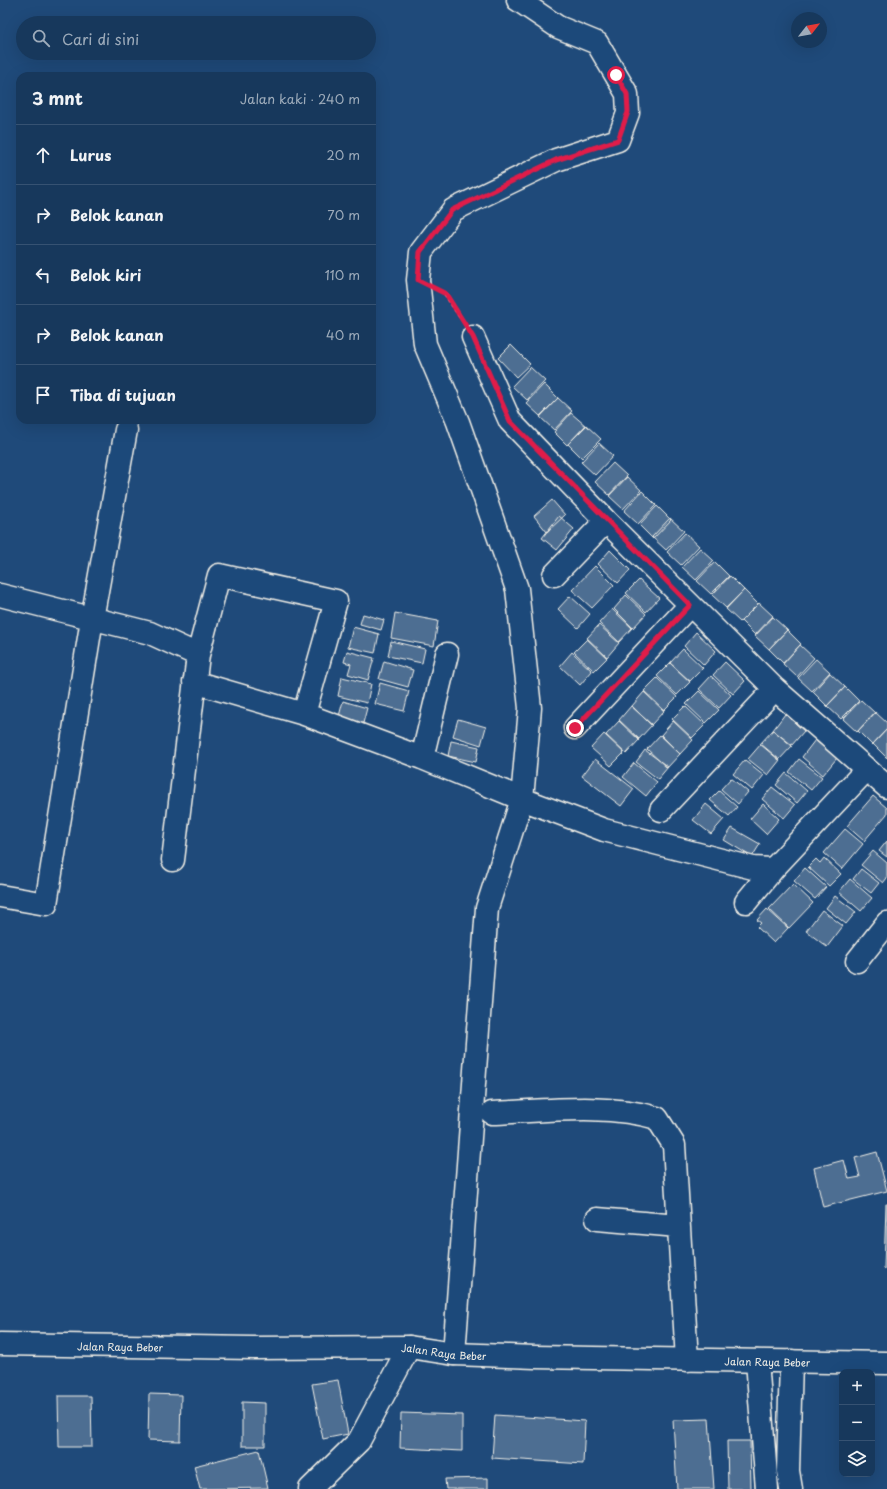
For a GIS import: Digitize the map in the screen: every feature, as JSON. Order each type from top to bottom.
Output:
[{"type":"main road","points":[[454,1354],[487,908],[522,799],[530,708],[517,589],[458,422],[425,344],[418,280],[420,252],[452,210],[556,160],[618,140],[628,112],[627,94],[597,43],[558,27],[518,0]]},
{"type":"main road","points":[[473,337],[510,421],[606,521],[775,689],[887,787]]},
{"type":"main road","points":[[0,896],[46,904],[92,618],[126,430]]},
{"type":"main road","points":[[554,574],[606,521]]},
{"type":"main road","points":[[173,860],[198,655],[220,575],[336,601],[304,714]]},
{"type":"main road","points":[[0,595],[150,633],[198,655]]},
{"type":"main road","points":[[575,728],[690,605]]},
{"type":"main road","points":[[422,758],[447,654]]},
{"type":"main road","points":[[194,682],[304,714],[422,758],[522,799],[604,830],[753,868],[772,869]]},
{"type":"main road","points":[[661,810],[775,689]]},
{"type":"main road","points":[[746,902],[772,869],[866,770]]},
{"type":"main road","points":[[857,961],[887,923]]},
{"type":"main road","points":[[492,1113],[608,1110],[636,1112],[657,1118],[674,1144],[687,1360]]},
{"type":"main road","points":[[597,1220],[678,1226]]},
{"type":"main road","name":"Jalan Raya Beber","points":[[0,1344],[254,1348],[409,1347],[454,1354],[535,1357],[887,1363]]},
{"type":"main road","points":[[310,1489],[359,1441],[409,1347]]},
{"type":"main road","points":[[756,1361],[767,1489]]},
{"type":"main road","points":[[791,1361],[788,1471],[791,1489]]},
{"type":"path","points":[[418,280],[446,294],[473,337]]},
{"type":"building","points":[[511,345],[530,364],[516,377],[498,358]]},
{"type":"building","points":[[530,367],[545,381],[527,400],[512,386]]},
{"type":"building","points":[[544,384],[558,398],[540,416],[526,403]]},
{"type":"building","points":[[558,398],[572,411],[554,430],[540,417]]},
{"type":"building","points":[[571,413],[586,426],[567,445],[554,432]]},
{"type":"building","points":[[586,425],[601,439],[582,458],[568,444]]},
{"type":"building","points":[[599,443],[613,456],[595,475],[581,462]]},
{"type":"building","points":[[613,463],[627,476],[609,495],[595,482]]},
{"type":"building","points":[[627,477],[641,490],[623,509],[609,496]]},
{"type":"building","points":[[642,491],[656,505],[638,524],[624,511]]},
{"type":"building","points":[[552,500],[565,515],[547,532],[534,516]]},
{"type":"building","points":[[657,506],[671,520],[653,539],[639,525]]},
{"type":"building","points":[[559,516],[574,529],[557,550],[542,538]]},
{"type":"building","points":[[670,518],[684,531],[666,550],[652,537]]},
{"type":"building","points":[[685,533],[699,546],[681,565],[667,552]]},
{"type":"building","points":[[700,548],[714,561],[696,580],[682,567]]},
{"type":"building","points":[[610,550],[630,570],[618,583],[598,564]]},
{"type":"building","points":[[715,562],[729,576],[711,594],[697,581]]},
{"type":"building","points":[[595,566],[614,585],[592,608],[572,590]]},
{"type":"building","points":[[730,576],[744,590],[726,608],[712,595]]},
{"type":"building","points":[[639,580],[659,598],[646,612],[626,593]]},
{"type":"building","points":[[744,590],[758,604],[740,622],[726,609]]},
{"type":"building","points":[[626,595],[646,614],[633,628],[614,609]]},
{"type":"building","points":[[570,596],[590,614],[578,628],[558,609]]},
{"type":"building","points":[[759,603],[773,616],[755,635],[741,621]]},
{"type":"building","points":[[612,609],[632,628],[619,642],[599,623]]},
{"type":"building","points":[[395,613],[438,621],[434,646],[391,638]]},
{"type":"building","points":[[363,614],[384,620],[381,630],[360,624]]},
{"type":"building","points":[[773,617],[787,630],[769,649],[755,636]]},
{"type":"building","points":[[599,625],[619,643],[607,657],[587,638]]},
{"type":"building","points":[[353,627],[379,634],[375,653],[348,647]]},
{"type":"building","points":[[787,630],[801,644],[783,663],[769,649]]},
{"type":"building","points":[[696,632],[716,651],[704,665],[684,646]]},
{"type":"building","points":[[587,639],[607,658],[594,671],[574,652]]},
{"type":"building","points":[[391,641],[425,649],[422,663],[388,656]]},
{"type":"building","points":[[800,645],[814,658],[797,677],[783,664]]},
{"type":"building","points":[[683,649],[703,668],[690,681],[670,663]]},
{"type":"building","points":[[347,651],[374,658],[368,680],[348,674],[351,664],[344,662]]},
{"type":"building","points":[[572,652],[592,671],[580,685],[560,666]]},
{"type":"building","points":[[816,659],[830,672],[812,691],[798,678]]},
{"type":"building","points":[[384,661],[413,670],[408,687],[379,679]]},
{"type":"building","points":[[725,662],[745,681],[733,694],[713,675]]},
{"type":"building","points":[[670,663],[690,682],[677,695],[657,676]]},
{"type":"building","points":[[830,673],[845,687],[827,706],[813,692]]},
{"type":"building","points":[[711,676],[731,695],[719,708],[699,689]]},
{"type":"building","points":[[342,677],[371,684],[367,703],[338,696]]},
{"type":"building","points":[[657,678],[677,697],[664,710],[644,691]]},
{"type":"building","points":[[380,683],[409,691],[404,711],[375,704]]},
{"type":"building","points":[[845,687],[859,701],[841,719],[827,706]]},
{"type":"building","points":[[699,691],[719,710],[706,723],[686,704]]},
{"type":"building","points":[[644,692],[664,711],[651,725],[632,706]]},
{"type":"building","points":[[861,700],[875,713],[857,732],[843,719]]},
{"type":"building","points":[[343,701],[367,708],[362,727],[338,720]]},
{"type":"building","points":[[631,706],[652,725],[639,739],[619,720]]},
{"type":"building","points":[[685,706],[705,725],[692,738],[672,719]]},
{"type":"building","points":[[875,712],[887,723],[887,729],[872,745],[858,731]]},
{"type":"building","points":[[785,714],[804,731],[792,745],[773,730]]},
{"type":"building","points":[[458,719],[486,727],[481,745],[453,736]]},
{"type":"building","points":[[619,721],[639,740],[626,754],[606,735]]},
{"type":"building","points":[[673,721],[693,740],[680,754],[661,735]]},
{"type":"building","points":[[887,729],[887,758],[873,744]]},
{"type":"building","points":[[773,730],[792,746],[779,760],[760,744]]},
{"type":"building","points":[[604,734],[624,753],[611,766],[591,748]]},
{"type":"building","points":[[660,735],[680,754],[667,768],[647,749]]},
{"type":"building","points":[[815,740],[837,758],[823,775],[802,757]]},
{"type":"building","points":[[451,741],[479,747],[476,762],[448,756]]},
{"type":"building","points":[[761,744],[780,760],[768,775],[748,759]]},
{"type":"building","points":[[645,750],[668,767],[658,779],[636,762]]},
{"type":"building","points":[[595,759],[634,789],[621,806],[582,776]]},
{"type":"building","points":[[799,759],[822,777],[811,790],[789,772]]},
{"type":"building","points":[[745,760],[764,775],[752,790],[733,774]]},
{"type":"building","points":[[634,763],[657,782],[646,796],[623,777]]},
{"type":"building","points":[[786,773],[807,791],[797,803],[776,785]]},
{"type":"building","points":[[731,778],[748,792],[738,804],[721,789]]},
{"type":"building","points":[[772,787],[795,805],[784,818],[762,799]]},
{"type":"building","points":[[719,791],[737,807],[729,816],[710,800]]},
{"type":"building","points":[[873,796],[887,808],[887,814],[864,841],[847,826]]},
{"type":"building","points":[[706,804],[724,819],[711,834],[693,820]]},
{"type":"building","points":[[763,804],[779,819],[766,834],[750,819]]},
{"type":"building","points":[[732,828],[760,844],[752,857],[724,840]]},
{"type":"building","points":[[845,829],[863,844],[842,869],[824,853]]},
{"type":"building","points":[[887,841],[887,857],[879,851]]},
{"type":"building","points":[[873,851],[887,863],[887,878],[883,883],[861,865]]},
{"type":"building","points":[[824,858],[841,874],[829,886],[808,867],[816,859],[820,863]]},
{"type":"building","points":[[805,868],[826,887],[815,899],[794,881]]},
{"type":"building","points":[[861,869],[879,883],[871,893],[853,879]]},
{"type":"building","points":[[850,879],[872,898],[861,911],[839,892]]},
{"type":"building","points":[[793,884],[813,903],[789,928],[769,909]]},
{"type":"building","points":[[835,896],[856,912],[846,924],[826,908]]},
{"type":"building","points":[[767,909],[788,928],[774,943],[757,927],[761,923],[757,920]]},
{"type":"building","points":[[822,910],[843,926],[827,947],[806,931]]},
{"type":"building","points":[[877,1152],[887,1191],[823,1207],[814,1168],[844,1160],[849,1179],[860,1177],[855,1158]]},
{"type":"building","points":[[886,1204],[887,1269],[884,1269]]},
{"type":"building","points":[[338,1380],[348,1434],[323,1439],[312,1384]]},
{"type":"building","points":[[149,1394],[181,1395],[180,1441],[148,1440]]},
{"type":"building","points":[[58,1396],[91,1396],[92,1447],[59,1447]]},
{"type":"building","points":[[242,1402],[265,1403],[265,1446],[242,1446]]},
{"type":"building","points":[[401,1413],[462,1415],[462,1451],[400,1448]]},
{"type":"building","points":[[495,1415],[585,1421],[583,1464],[492,1458]]},
{"type":"building","points":[[709,1419],[714,1489],[677,1489],[673,1420]]},
{"type":"building","points":[[727,1441],[750,1441],[751,1489],[728,1489]]},
{"type":"building","points":[[259,1450],[268,1488],[200,1489],[194,1466]]},
{"type":"building","points":[[488,1478],[488,1489],[446,1489],[445,1479]]},
{"type":"route","points":[[575,728],[690,605],[606,521],[510,421],[473,337],[446,294],[418,280],[420,252],[452,210],[556,160],[618,140],[628,112],[627,94],[616,75]]}]
